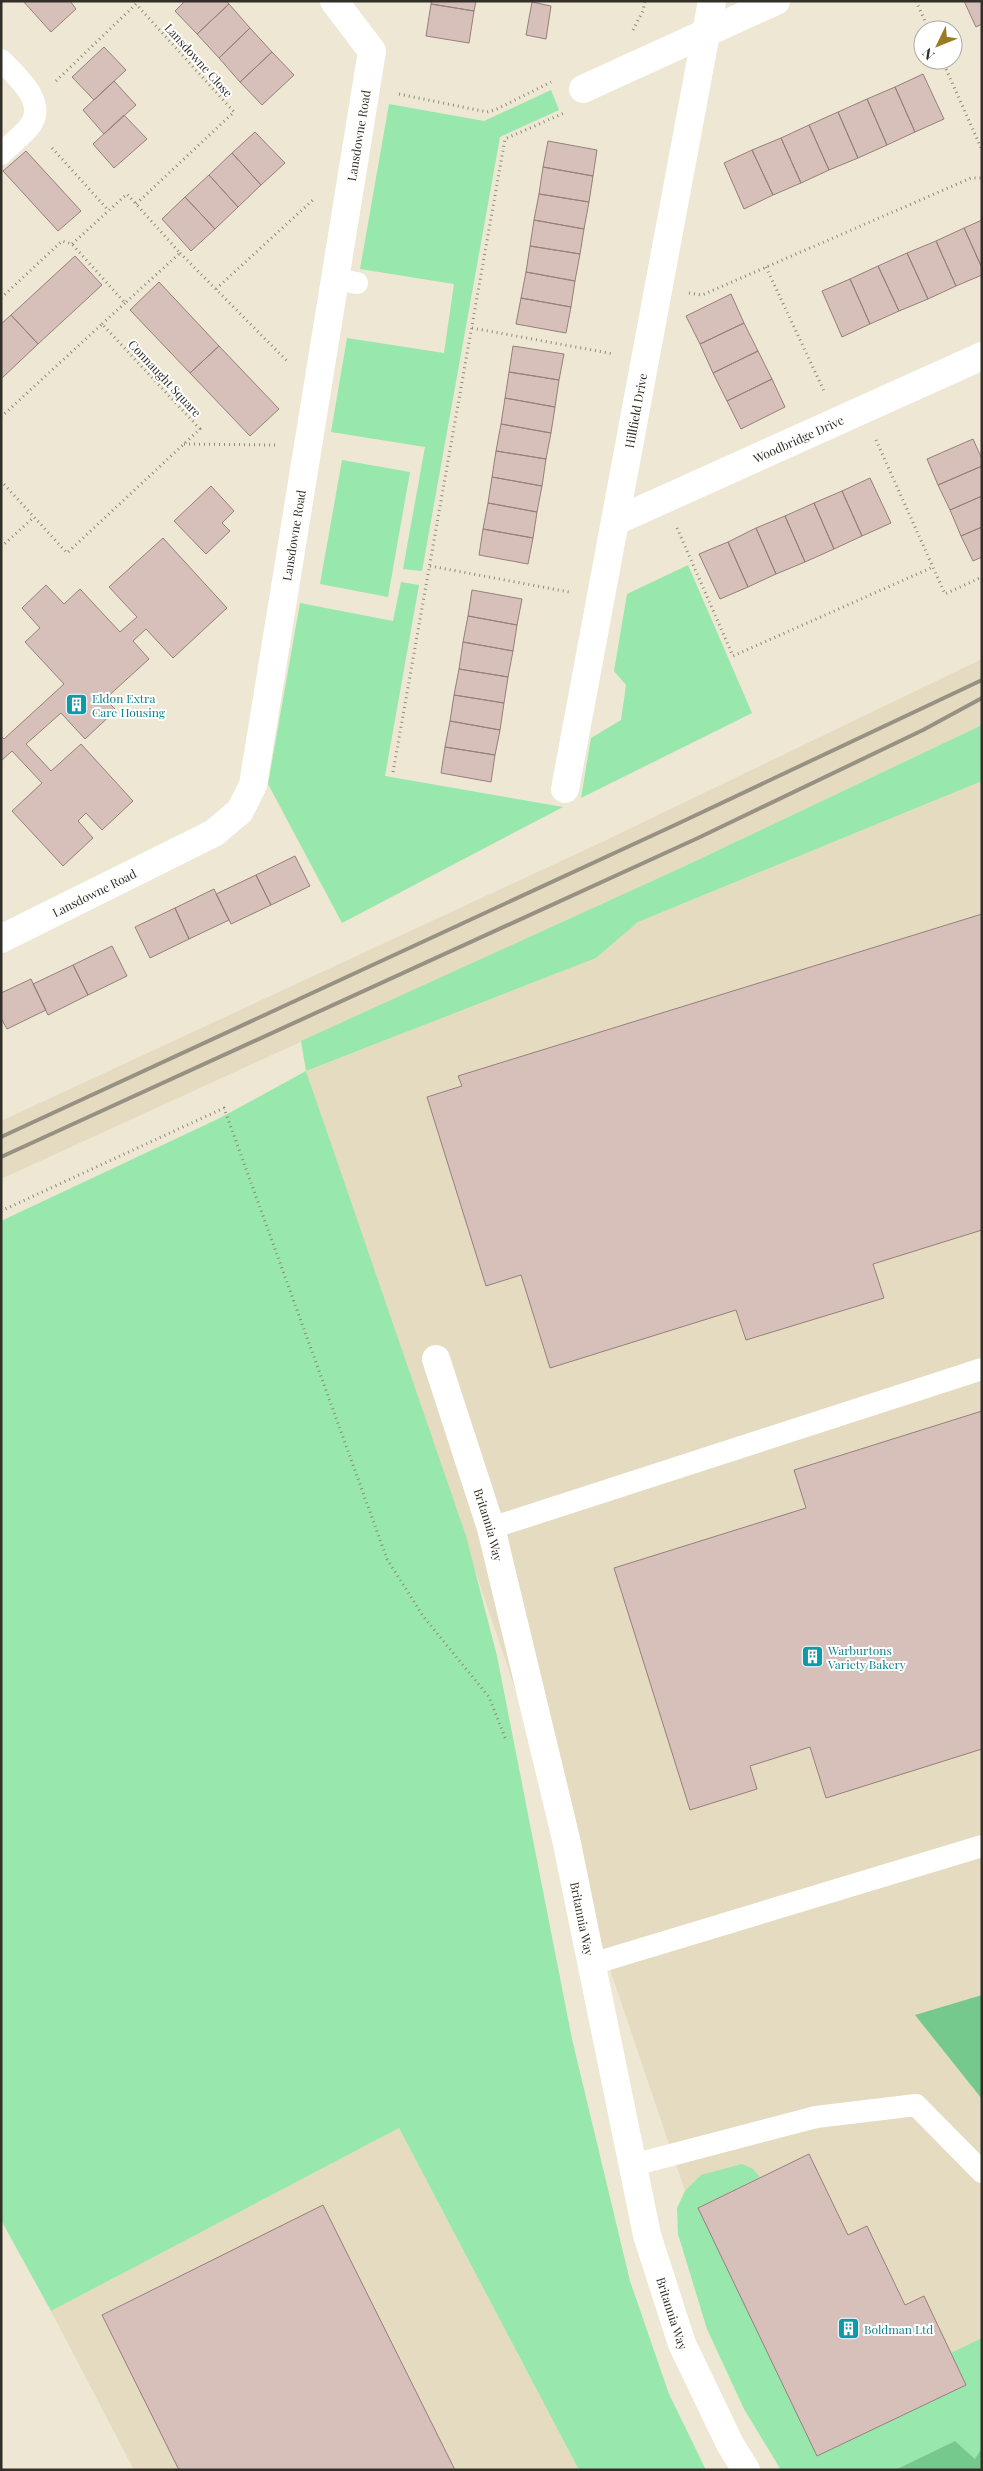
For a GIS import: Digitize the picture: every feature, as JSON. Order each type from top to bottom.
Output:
[{"type":"street","name":"Lansdowne Road","points":[[1,939],[214,833],[240,811],[253,785],[317,392],[346,281],[349,194],[372,51],[334,1]]},
{"type":"street","name":"Hillfield Drive","points":[[565,789],[708,32],[712,1]]},
{"type":"street","points":[[583,89],[776,1]]},
{"type":"street","name":"Woodbridge Drive","points":[[616,521],[982,356]]},
{"type":"street","name":"Britannia Way","points":[[436,1360],[491,1528],[566,1839],[647,2235],[682,2344],[730,2444],[746,2470]]},
{"type":"lane","points":[[1,60],[32,94],[35,109],[31,125],[1,154]]},
{"type":"lane","points":[[491,1528],[982,1369]]},
{"type":"lane","points":[[592,1964],[982,1846]]},
{"type":"lane","points":[[633,2165],[816,2117],[916,2105],[982,2172]]},
{"type":"path","points":[[916,1],[925,20]]},
{"type":"path","name":"Lansdowne Close","points":[[33,102],[137,2],[234,112],[136,204]]},
{"type":"path","points":[[946,70],[982,150]]},
{"type":"path","points":[[366,87],[487,112],[495,110],[557,80],[583,89],[570,110],[505,140],[393,772]]},
{"type":"path","points":[[31,125],[108,211]]},
{"type":"path","points":[[659,286],[702,295],[971,178],[981,179]]},
{"type":"path","points":[[216,289],[324,189],[349,194]]},
{"type":"path","points":[[72,244],[127,194],[180,253],[317,392]]},
{"type":"path","points":[[1,298],[62,241],[72,244],[125,302]]},
{"type":"path","points":[[1,417],[180,253]]},
{"type":"path","points":[[766,268],[838,421]]},
{"type":"path","name":"Connaught Square","points":[[1,481],[67,553],[200,429],[102,324]]},
{"type":"path","points":[[472,328],[646,360]]},
{"type":"path","points":[[862,410],[945,594],[982,577]]},
{"type":"path","points":[[184,444],[308,445]]},
{"type":"path","points":[[665,499],[733,656],[933,567]]},
{"type":"path","points":[[1,547],[34,517]]},
{"type":"path","points":[[430,566],[601,598]]},
{"type":"path","points":[[1,1211],[224,1108],[387,1560],[423,1616],[489,1697],[509,1747]]},
{"type":"shaded area","points":[[982,659],[982,725],[685,866],[1,1179],[1,1121],[600,843]]},
{"type":"shaded area","points":[[982,781],[982,2470],[806,2470],[717,2308],[685,2191],[306,1071],[596,958],[638,922]]},
{"type":"shaded area","points":[[399,2128],[579,2470],[134,2470],[51,2311]]},
{"type":"green space","points":[[551,90],[559,110],[500,137],[422,571],[403,569],[425,447],[331,432],[347,338],[444,353],[454,284],[360,269],[389,104],[484,121]]},
{"type":"green space","points":[[342,460],[410,472],[388,597],[320,584]]},
{"type":"green space","points":[[688,565],[752,713],[581,798],[591,738],[621,720],[626,685],[614,671],[627,594]]},
{"type":"green space","points":[[401,582],[419,585],[385,776],[563,807],[342,923],[268,784],[300,603],[393,621]]},
{"type":"green space","points":[[982,725],[982,781],[638,922],[596,958],[306,1071],[301,1041],[685,866]]},
{"type":"green space","points":[[306,1071],[466,1536],[497,1656],[572,2039],[630,2281],[669,2394],[706,2470],[579,2470],[399,2128],[51,2311],[1,2220],[1,1221],[220,1118]]},
{"type":"green space","points":[[982,1995],[982,2099],[915,2015]]},
{"type":"green space","points":[[742,2164],[753,2169],[760,2177],[698,2208],[817,2456],[966,2385],[951,2353],[982,2338],[982,2448],[976,2460],[955,2441],[895,2470],[781,2470],[744,2409],[707,2329],[678,2234],[677,2208],[685,2191],[701,2175]]},
{"type":"green space","points":[[955,2441],[975,2459],[982,2448],[982,2470],[895,2470]]},
{"type":"building","points":[[23,1],[70,1],[76,9],[51,32]]},
{"type":"building","points":[[185,1],[226,1],[229,4],[197,34],[175,11]]},
{"type":"building","points":[[432,1],[476,1],[474,11],[431,4]]},
{"type":"building","points":[[964,1],[982,1],[982,24],[976,27]]},
{"type":"building","points":[[532,2],[551,6],[546,39],[526,35]]},
{"type":"building","points":[[229,4],[250,28],[219,58],[197,34]]},
{"type":"building","points":[[431,4],[474,11],[469,43],[426,36]]},
{"type":"building","points":[[250,28],[272,52],[240,82],[219,58]]},
{"type":"building","points":[[104,47],[126,70],[94,100],[72,77]]},
{"type":"building","points":[[272,52],[294,75],[262,105],[240,82]]},
{"type":"building","points":[[923,74],[944,119],[915,132],[895,87]]},
{"type":"building","points":[[114,81],[136,105],[104,134],[83,110]]},
{"type":"building","points":[[895,87],[915,132],[887,145],[867,99]]},
{"type":"building","points":[[867,99],[887,145],[858,158],[838,112]]},
{"type":"building","points":[[838,112],[858,158],[829,170],[809,125]]},
{"type":"building","points":[[124,115],[147,139],[114,168],[93,144]]},
{"type":"building","points":[[809,125],[829,170],[801,183],[781,138]]},
{"type":"building","points":[[255,132],[285,163],[261,185],[232,153]]},
{"type":"building","points":[[781,138],[801,183],[773,195],[752,150]]},
{"type":"building","points":[[548,141],[597,150],[593,176],[543,167]]},
{"type":"building","points":[[752,150],[773,195],[744,209],[724,163]]},
{"type":"building","points":[[26,151],[81,211],[58,231],[3,171]]},
{"type":"building","points":[[232,153],[261,185],[238,207],[209,175]]},
{"type":"building","points":[[543,167],[593,176],[589,202],[539,194]]},
{"type":"building","points":[[209,175],[238,207],[215,229],[185,197]]},
{"type":"building","points":[[539,194],[589,202],[584,229],[534,220]]},
{"type":"building","points":[[185,197],[215,229],[191,251],[162,219]]},
{"type":"building","points":[[534,220],[584,229],[580,254],[530,246]]},
{"type":"building","points":[[982,220],[982,268],[964,228]]},
{"type":"building","points":[[964,228],[982,268],[982,275],[956,286],[936,241]]},
{"type":"building","points":[[936,241],[956,286],[928,299],[907,253]]},
{"type":"building","points":[[530,246],[580,254],[575,281],[526,272]]},
{"type":"building","points":[[907,253],[928,299],[899,311],[878,266]]},
{"type":"building","points":[[75,256],[102,285],[38,344],[11,315]]},
{"type":"building","points":[[878,266],[899,311],[870,324],[850,279]]},
{"type":"building","points":[[526,272],[575,281],[571,307],[521,298]]},
{"type":"building","points":[[850,279],[870,324],[842,337],[822,291]]},
{"type":"building","points":[[159,282],[219,346],[190,373],[130,310]]},
{"type":"building","points":[[731,294],[744,323],[700,344],[686,316]]},
{"type":"building","points":[[521,298],[571,307],[566,333],[516,324]]},
{"type":"building","points":[[11,315],[38,344],[1,379],[1,324]]},
{"type":"building","points":[[744,323],[758,351],[713,373],[700,344]]},
{"type":"building","points":[[219,346],[279,409],[250,436],[190,373]]},
{"type":"building","points":[[513,346],[564,354],[559,380],[509,372]]},
{"type":"building","points":[[758,351],[772,379],[727,401],[713,373]]},
{"type":"building","points":[[509,372],[559,380],[555,407],[505,398]]},
{"type":"building","points":[[772,379],[785,407],[741,429],[727,401]]},
{"type":"building","points":[[505,398],[555,407],[551,433],[501,424]]},
{"type":"building","points":[[501,424],[551,433],[546,459],[496,451]]},
{"type":"building","points":[[973,439],[982,459],[982,466],[938,485],[927,459]]},
{"type":"building","points":[[496,451],[546,459],[542,486],[492,477]]},
{"type":"building","points":[[982,466],[982,496],[950,510],[938,485]]},
{"type":"building","points":[[492,477],[542,486],[537,512],[488,503]]},
{"type":"building","points":[[870,478],[891,523],[862,536],[842,491]]},
{"type":"building","points":[[211,486],[234,511],[222,523],[230,531],[206,554],[174,521]]},
{"type":"building","points":[[842,491],[862,536],[834,549],[814,503]]},
{"type":"building","points":[[982,496],[982,527],[961,536],[950,510]]},
{"type":"building","points":[[488,503],[537,512],[533,538],[483,529]]},
{"type":"building","points":[[814,503],[834,549],[805,562],[785,516]]},
{"type":"building","points":[[785,516],[805,562],[776,574],[756,528]]},
{"type":"building","points":[[982,527],[982,557],[973,561],[961,536]]},
{"type":"building","points":[[756,528],[776,574],[748,587],[728,542]]},
{"type":"building","points":[[483,529],[533,538],[528,564],[479,555]]},
{"type":"building","name":"Eldon Extra Care Housing","points":[[163,538],[227,608],[173,658],[146,629],[133,641],[149,659],[105,699],[116,710],[85,739],[61,713],[26,744],[51,771],[81,744],[133,801],[102,830],[86,813],[78,821],[93,838],[63,866],[12,811],[42,783],[12,751],[1,761],[1,736],[4,739],[64,684],[25,642],[40,628],[22,608],[46,585],[64,604],[80,589],[120,632],[137,617],[109,587]]},
{"type":"building","points":[[728,542],[748,587],[720,599],[699,554]]},
{"type":"building","points":[[472,590],[522,599],[517,625],[468,616]]},
{"type":"building","points":[[468,616],[517,625],[513,651],[463,642]]},
{"type":"building","points":[[463,642],[513,651],[508,677],[459,669]]},
{"type":"building","points":[[459,669],[508,677],[504,703],[454,695]]},
{"type":"building","points":[[454,695],[504,703],[500,730],[450,721]]},
{"type":"building","points":[[450,721],[500,730],[495,755],[445,747]]},
{"type":"building","points":[[445,747],[495,755],[491,782],[441,773]]},
{"type":"building","points":[[295,856],[310,886],[271,905],[256,875]]},
{"type":"building","points":[[256,875],[271,905],[231,924],[216,894]]},
{"type":"building","points":[[214,889],[229,920],[189,939],[175,908]]},
{"type":"building","points":[[175,908],[189,939],[150,958],[135,927]]},
{"type":"building","points":[[982,914],[982,1230],[873,1264],[884,1298],[746,1340],[736,1310],[550,1368],[521,1275],[486,1286],[427,1097],[462,1086],[458,1076]]},
{"type":"building","points":[[112,946],[127,976],[88,995],[73,965]]},
{"type":"building","points":[[73,965],[88,995],[48,1015],[33,984]]},
{"type":"building","points":[[31,979],[46,1010],[7,1029],[1,1018],[1,993]]},
{"type":"building","name":"Warburtons Variety Bakery","points":[[982,1411],[982,1749],[826,1798],[810,1747],[750,1766],[757,1789],[690,1810],[614,1568],[806,1508],[794,1470]]},
{"type":"building","name":"Boldman Ltd","points":[[809,2154],[848,2235],[867,2226],[905,2305],[924,2296],[966,2385],[817,2456],[698,2208]]},
{"type":"building","points":[[323,2205],[455,2470],[179,2470],[102,2315]]},
{"type":"railway","points":[[1,1137],[675,825],[982,680]]},
{"type":"railway","points":[[1,1157],[698,838],[923,730],[982,698]]},
{"type":"place","name":"Eldon Extra Care Housing","points":[[76,705]]},
{"type":"place","name":"Warburtons Variety Bakery","points":[[812,1657]]},
{"type":"place","name":"Boldman Ltd","points":[[848,2329]]}]
